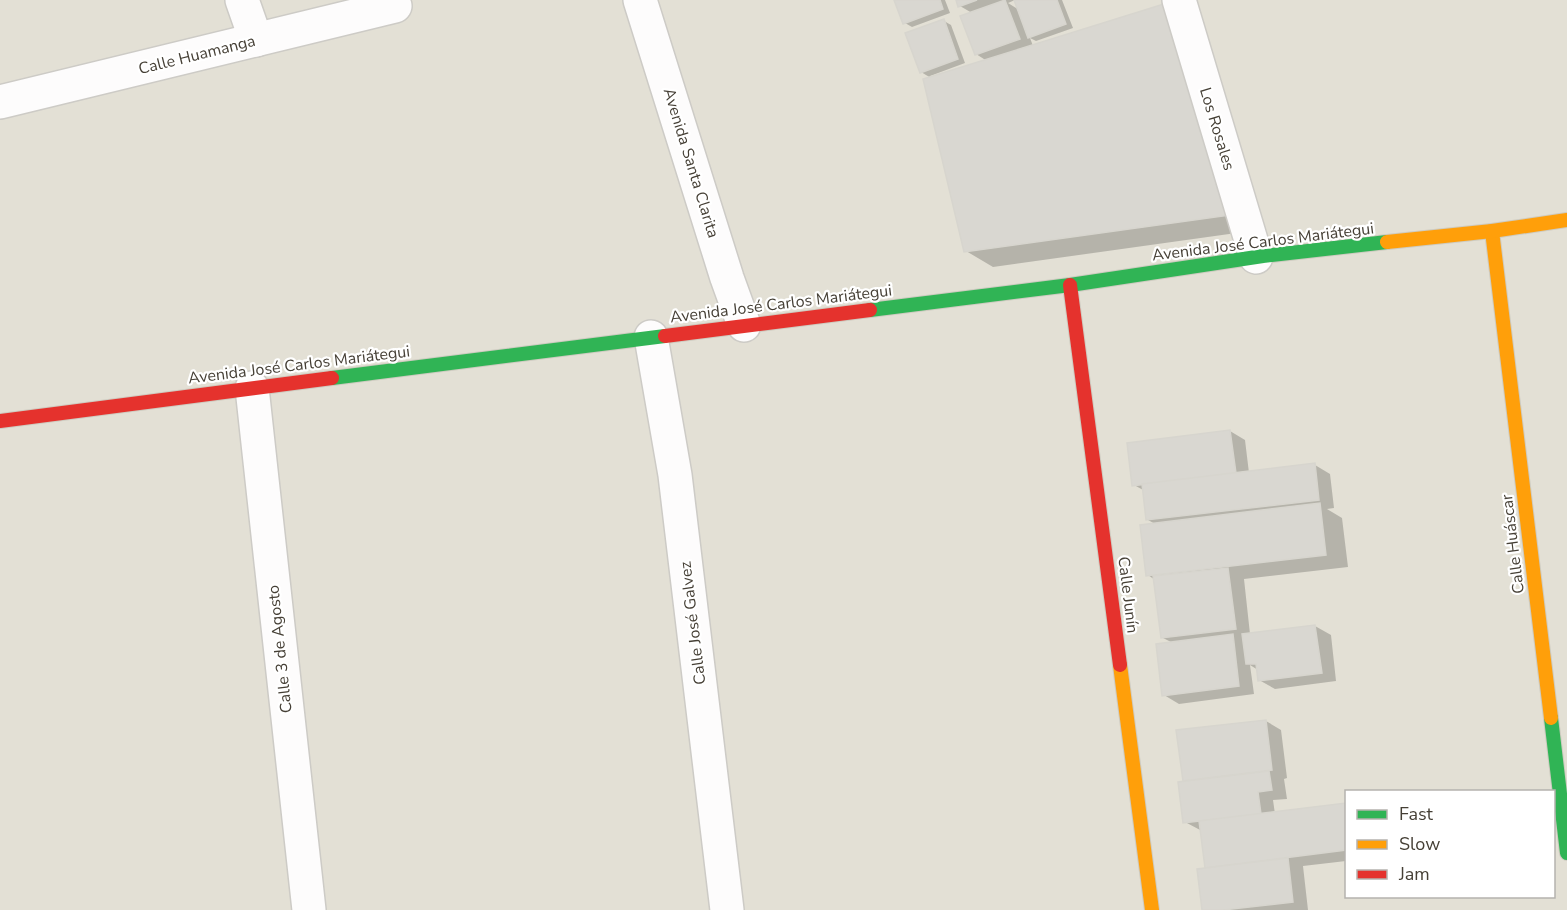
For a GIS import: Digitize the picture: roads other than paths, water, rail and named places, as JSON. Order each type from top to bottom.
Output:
[{"type":"street","points":[[242,0],[256,40]]},
{"type":"street","name":"Avenida Santa Clarita","points":[[640,0],[744,326]]},
{"type":"street","name":"Los Rosales","points":[[1179,0],[1256,257]]},
{"type":"street","name":"Calle Huamanga","points":[[0,102],[395,6]]},
{"type":"street","name":"Avenida José Carlos Mariátegui","points":[[0,421],[252,387],[1070,285],[1256,257],[1492,231],[1567,220]]},
{"type":"street","name":"Calle Huáscar","points":[[1492,231],[1567,853]]},
{"type":"street","name":"Calle Junín","points":[[1070,285],[1152,910]]},
{"type":"street","name":"Calle José Galvez","points":[[651,337],[675,476],[727,910]]},
{"type":"street","name":"Calle 3 de Agosto","points":[[252,387],[309,910]]}]
